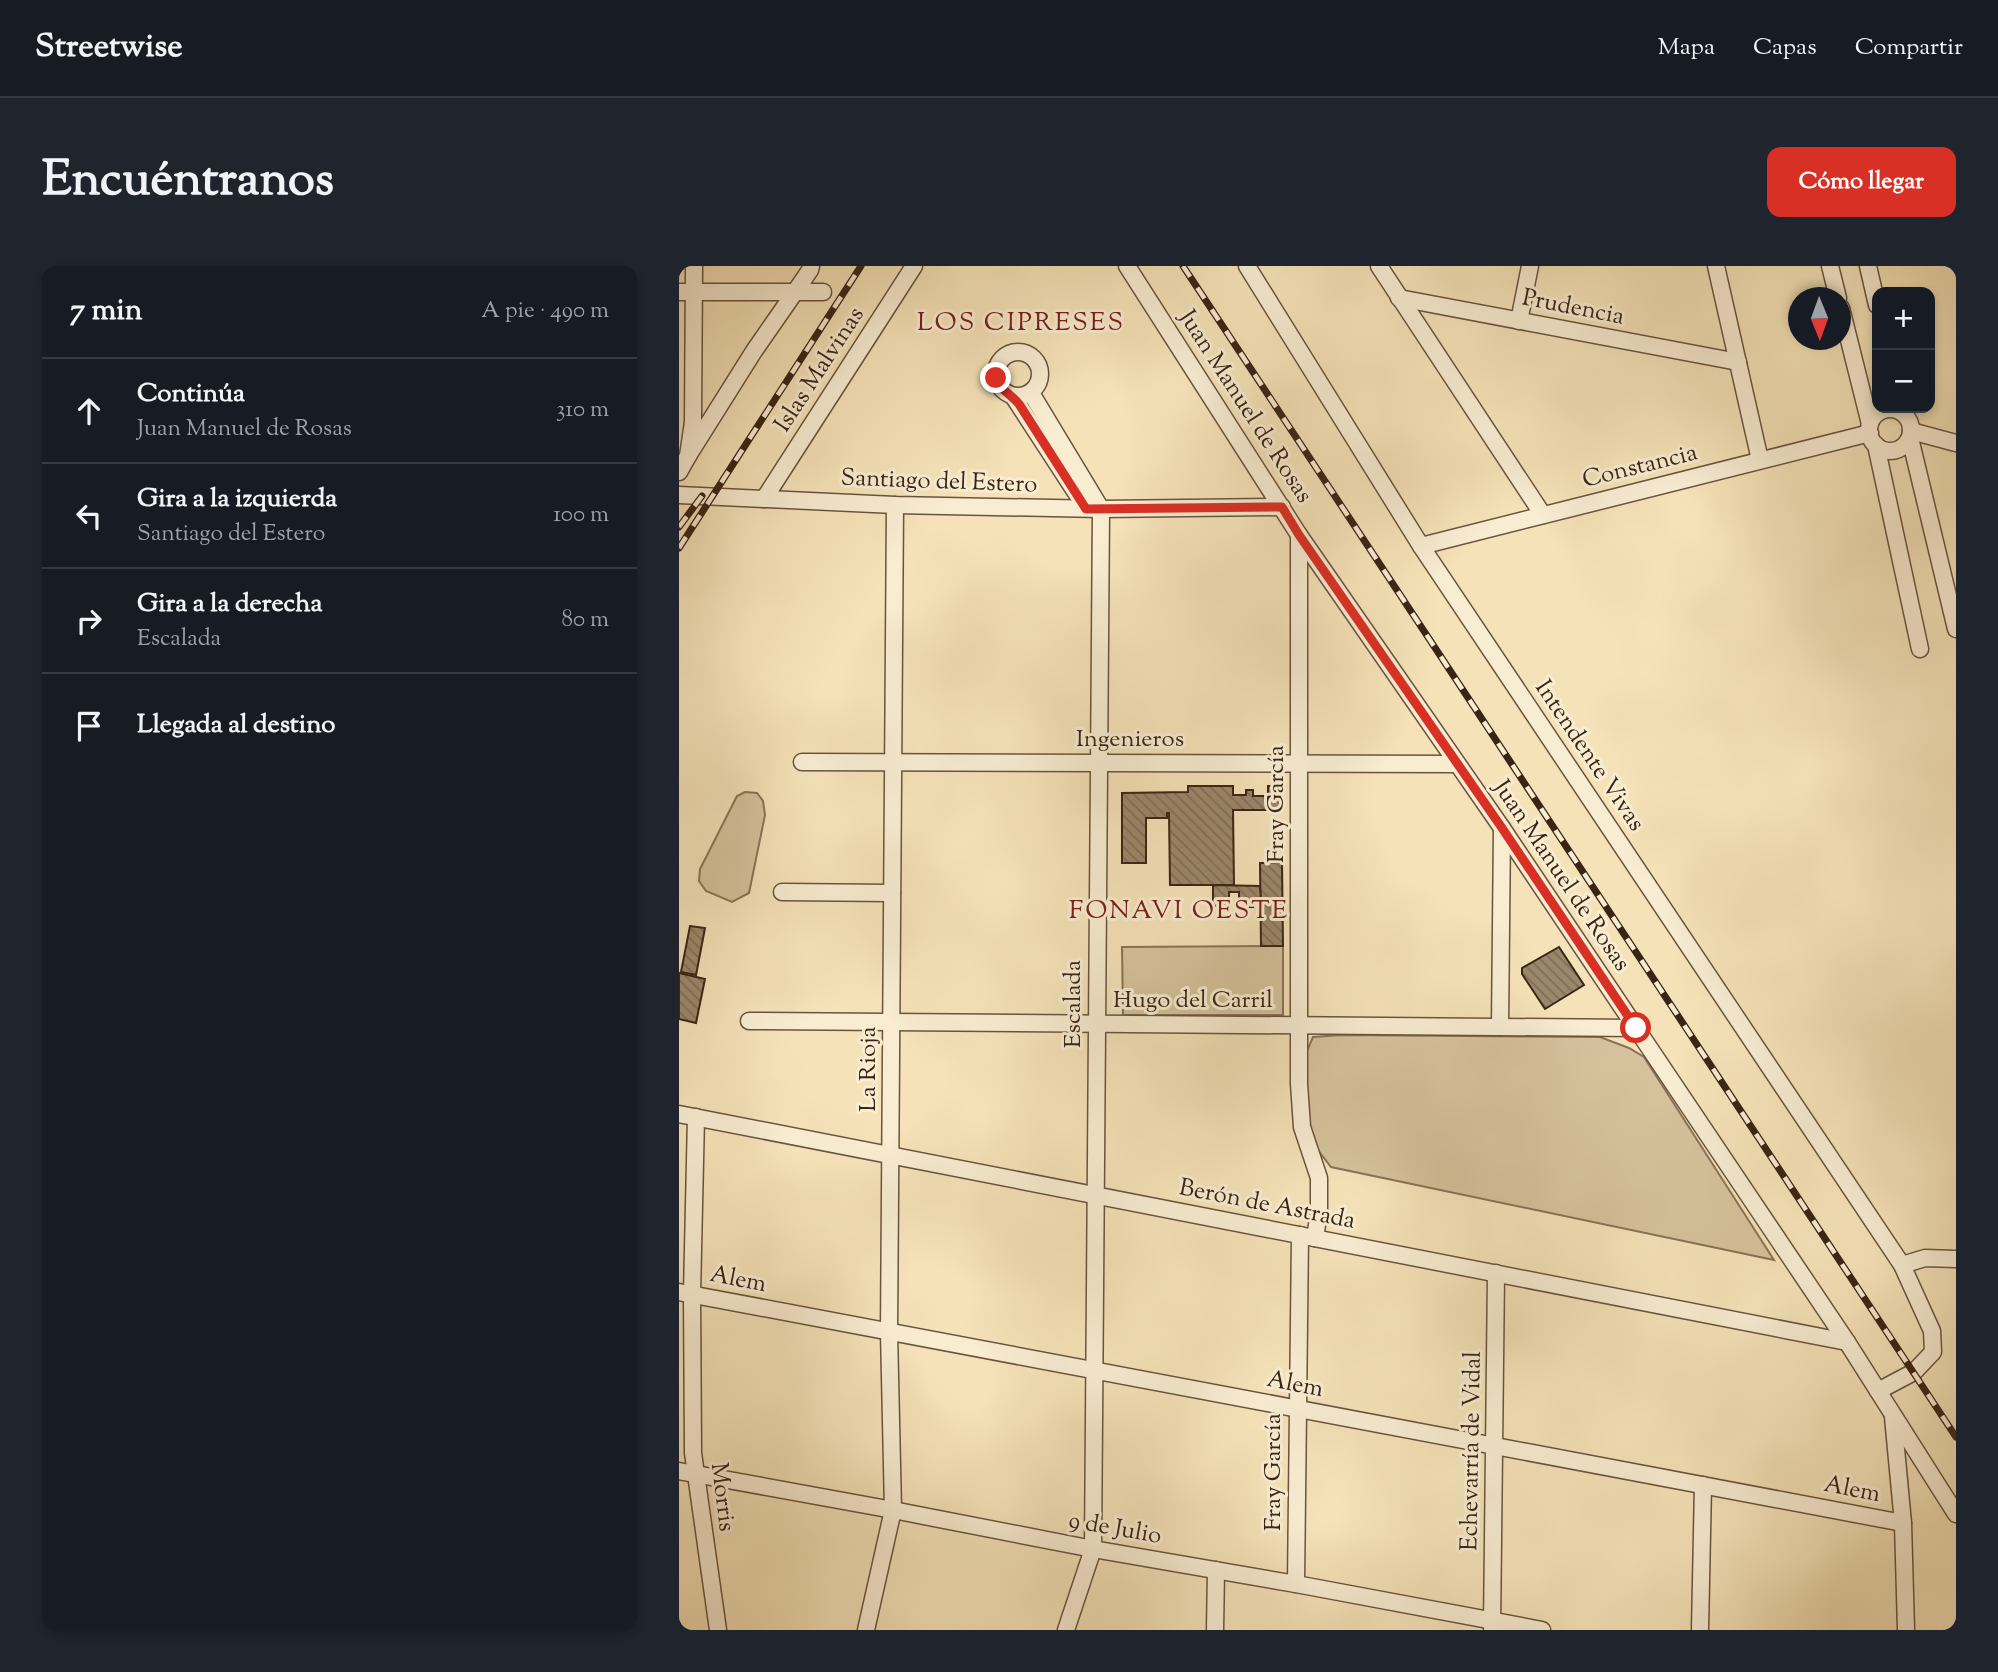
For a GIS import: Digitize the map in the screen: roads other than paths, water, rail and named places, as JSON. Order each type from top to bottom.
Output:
[{"type":"street","points":[[688,456],[694,422],[687,292],[694,266]]},
{"type":"street","points":[[679,472],[754,351],[811,266]]},
{"type":"street","name":"Islas Malvinas","points":[[764,499],[914,266]]},
{"type":"street","name":"Juan Manuel de Rosas","points":[[1127,266],[1299,535],[1502,828],[1847,1342],[1956,1514]]},
{"type":"street","name":"Intendente Vivas","points":[[1247,266],[1421,545],[1902,1265]]},
{"type":"street","points":[[1379,266],[1543,515]]},
{"type":"street","points":[[1519,321],[1530,266]]},
{"type":"street","points":[[1716,266],[1760,460]]},
{"type":"street","points":[[1830,266],[1835,287]]},
{"type":"street","points":[[1868,266],[1873,287]]},
{"type":"street","points":[[687,292],[823,292]]},
{"type":"street","name":"Prudencia","points":[[1399,298],[1738,362]]},
{"type":"street","points":[[1851,350],[1920,649]]},
{"type":"street","points":[[1013,396],[1026,396],[1039,383],[1041,377],[1038,364],[1030,355],[1018,352],[1006,356],[997,366],[996,378],[1002,390],[1013,396],[1094,509]]},
{"type":"street","points":[[1031,393],[1094,509]]},
{"type":"street","points":[[1880,413],[1873,418],[1872,434],[1881,449],[1901,448],[1910,435]]},
{"type":"street","points":[[1905,413],[1910,423],[1910,435],[1956,629]]},
{"type":"street","name":"Constancia","points":[[1421,545],[1872,434]]},
{"type":"street","points":[[1910,435],[1956,443]]},
{"type":"street","name":"Santiago del Estero","points":[[679,495],[895,505],[1094,509],[1282,507]]},
{"type":"street","name":"La Rioja","points":[[866,1630],[893,1510],[889,1332],[895,505]]},
{"type":"street","name":"Escalada","points":[[1066,1630],[1093,1549],[1099,763],[1094,509]]},
{"type":"street","name":"Fray García","points":[[1296,1584],[1297,1409],[1307,1237],[1319,1212],[1319,1178],[1302,1127],[1299,1084],[1299,535]]},
{"type":"street","name":"Ingenieros","points":[[802,762],[1457,764]]},
{"type":"street","points":[[1500,1027],[1502,828]]},
{"type":"street","points":[[782,892],[892,893]]},
{"type":"street","name":"Hugo del Carril","points":[[749,1021],[1636,1028]]},
{"type":"street","name":"Berón de Astrada","points":[[679,1114],[1847,1342]]},
{"type":"street","name":"Morris","points":[[696,1117],[686,1293],[693,1453],[687,1472],[717,1630]]},
{"type":"street","points":[[1878,1391],[1914,1372],[1933,1352],[1932,1331],[1902,1265],[1924,1258],[1956,1259]]},
{"type":"street","name":"Echevarría de Vidal","points":[[1492,1625],[1496,1273]]},
{"type":"street","name":"Alem","points":[[686,1293],[1903,1523]]},
{"type":"street","points":[[1892,1415],[1903,1523],[1906,1630]]},
{"type":"street","name":"9 de Julio","points":[[687,1472],[1093,1549],[1296,1584],[1492,1625],[1542,1630]]},
{"type":"street","points":[[1700,1630],[1703,1485]]},
{"type":"street","points":[[1215,1630],[1216,1570]]},
{"type":"railway","points":[[679,548],[861,266]]},
{"type":"railway","points":[[1183,266],[1956,1437]]},
{"type":"railway","points":[[679,527],[702,496]]},
{"type":"district","name":"LOS CIPRESES","points":[[1021,323]]},
{"type":"district","name":"FONAVI OESTE","points":[[1179,911]]}]
